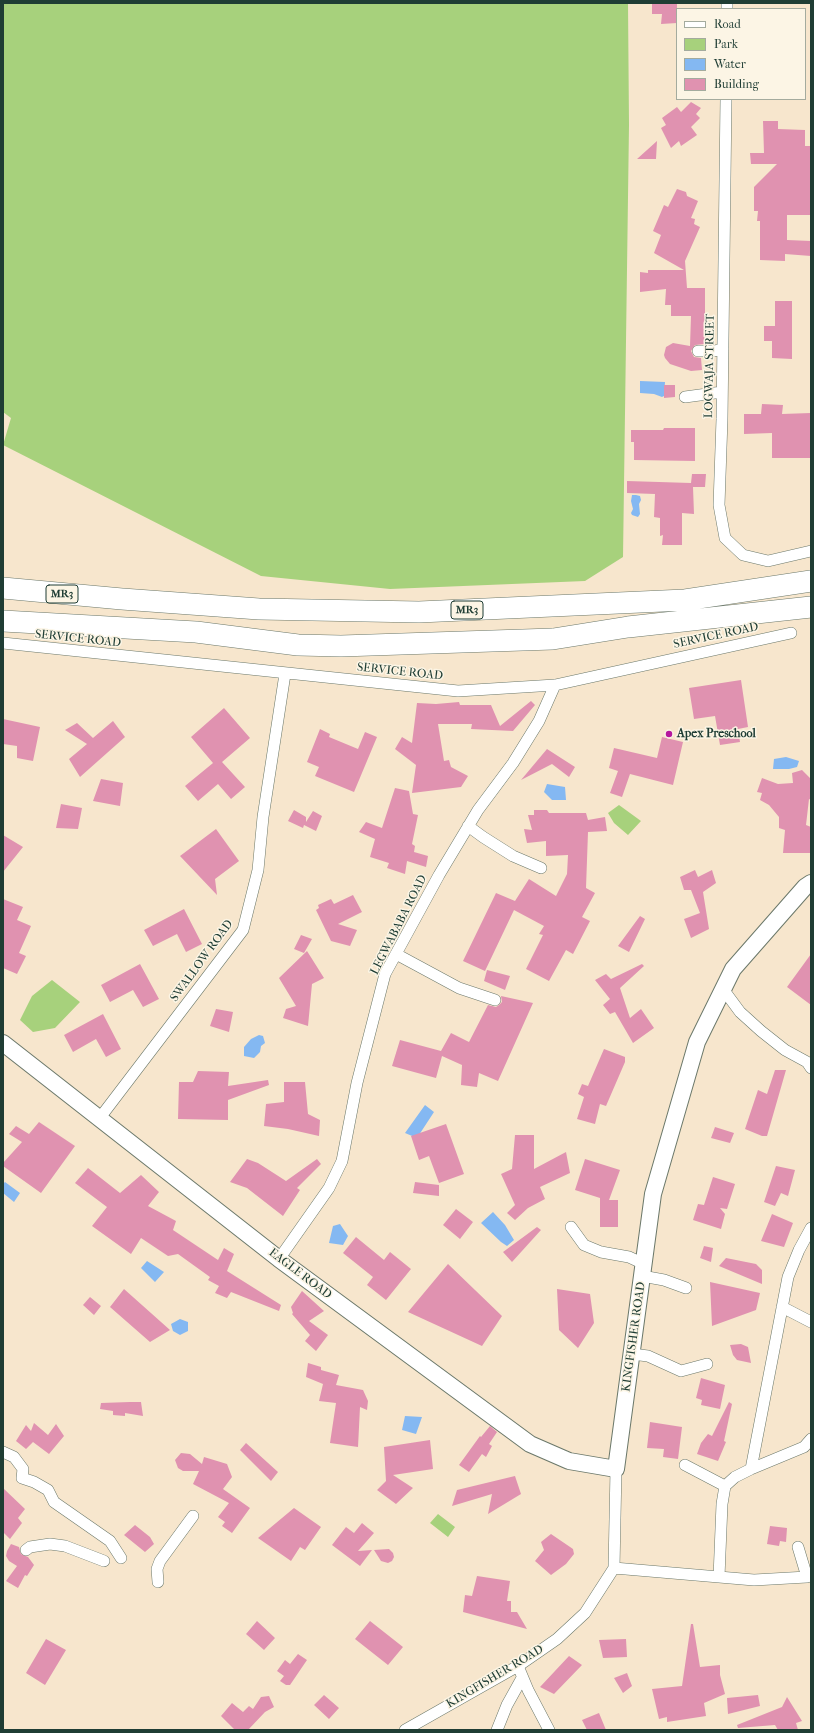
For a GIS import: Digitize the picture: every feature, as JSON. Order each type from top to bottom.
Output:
[{"type":"highway","points":[[3,581],[122,600]]},
{"type":"highway","name":"MR3","points":[[3,588],[122,600],[259,609],[419,612],[685,600],[811,581]]},
{"type":"highway","points":[[3,621],[196,632],[298,645],[349,645],[553,639],[628,627],[811,607]]},
{"type":"street","name":"LOGWAJA STREET","points":[[726,100],[723,349],[719,506],[725,538],[743,555],[768,562],[811,551]]},
{"type":"street","points":[[698,351],[714,351],[723,349]]},
{"type":"street","points":[[685,398],[722,392]]},
{"type":"street","name":"SERVICE ROAD","points":[[3,644],[458,691],[555,685],[791,633]]},
{"type":"street","name":"SWALLOW ROAD","points":[[99,1120],[243,930],[258,870],[263,817],[285,674]]},
{"type":"street","name":"LEGWABABA ROAD","points":[[279,1259],[329,1188],[342,1161],[357,1083],[385,974],[439,875],[468,826],[539,722],[555,685]]},
{"type":"street","points":[[468,826],[482,837],[513,856],[541,868]]},
{"type":"street","name":"KINGFISHER ROAD","points":[[405,1730],[518,1666],[557,1639],[585,1613],[614,1568],[616,1469],[653,1194],[671,1129],[697,1042],[733,969],[811,882]]},
{"type":"street","points":[[396,954],[459,988],[495,1000]]},
{"type":"street","points":[[723,989],[740,1012],[761,1031],[785,1050],[807,1062],[811,1068]]},
{"type":"street","name":"EAGLE ROAD","points":[[3,1043],[99,1120],[279,1259],[530,1444],[569,1461],[616,1469]]},
{"type":"street","points":[[570,1227],[584,1245],[601,1252],[629,1257],[643,1270],[686,1288]]},
{"type":"street","points":[[751,1469],[782,1306],[791,1270],[799,1250],[811,1228]]},
{"type":"street","points":[[782,1306],[811,1322]]},
{"type":"street","points":[[632,1354],[648,1356],[681,1371],[707,1364]]},
{"type":"street","points":[[719,1577],[722,1504],[725,1486],[735,1477],[751,1469],[804,1447],[811,1439]]},
{"type":"street","points":[[3,1452],[14,1458],[23,1469],[22,1478],[34,1482],[48,1490],[54,1502],[110,1541],[121,1558]]},
{"type":"street","points":[[685,1465],[725,1486]]},
{"type":"street","points":[[158,1582],[158,1569],[160,1561],[193,1516]]},
{"type":"street","points":[[26,1550],[30,1547],[50,1544],[65,1546],[104,1561]]},
{"type":"street","points":[[614,1568],[754,1580],[809,1576],[798,1547]]},
{"type":"street","points":[[518,1666],[522,1678],[549,1730]]},
{"type":"street","points":[[497,1730],[507,1705],[522,1678]]},
{"type":"green space","points":[[3,3],[628,3],[629,125],[623,557],[585,581],[390,589],[261,576],[3,445],[11,418],[3,412]]},
{"type":"green space","points":[[619,805],[641,821],[628,835],[614,823],[608,813]]},
{"type":"green space","points":[[52,980],[80,1002],[55,1028],[33,1032],[20,1020],[32,996]]},
{"type":"green space","points":[[438,1514],[455,1527],[448,1537],[430,1523]]},
{"type":"water","points":[[640,381],[665,382],[664,396],[662,397],[654,394],[640,393]]},
{"type":"water","points":[[632,495],[640,496],[640,514],[638,517],[632,515],[631,513],[633,509],[631,501]]},
{"type":"water","points":[[786,757],[799,761],[797,767],[789,769],[773,769],[774,759]]},
{"type":"water","points":[[547,784],[565,787],[566,800],[552,800],[544,792]]},
{"type":"water","points":[[259,1035],[263,1036],[265,1043],[261,1046],[260,1052],[254,1058],[244,1056],[244,1047],[251,1039]]},
{"type":"water","points":[[425,1105],[434,1112],[417,1138],[405,1133]]},
{"type":"water","points":[[5,1182],[20,1193],[14,1202],[3,1193],[3,1184]]},
{"type":"water","points":[[493,1212],[505,1225],[514,1240],[507,1246],[481,1223]]},
{"type":"water","points":[[340,1224],[348,1236],[343,1245],[329,1243],[333,1226]]},
{"type":"water","points":[[147,1261],[164,1272],[155,1282],[141,1268]]},
{"type":"water","points":[[180,1319],[188,1322],[188,1331],[180,1335],[173,1331],[171,1324]]},
{"type":"water","points":[[405,1416],[422,1417],[416,1434],[402,1430]]},
{"type":"building","points":[[652,3],[677,3],[676,23],[661,24],[662,14],[652,14]]},
{"type":"building","points":[[691,102],[701,108],[696,114],[700,118],[691,127],[697,135],[681,146],[679,141],[671,148],[661,128],[666,125],[662,118],[677,107],[681,112]]},
{"type":"building","points":[[763,121],[778,121],[778,129],[805,130],[805,146],[811,146],[811,215],[787,215],[787,240],[811,241],[811,256],[785,254],[785,261],[760,260],[760,221],[757,221],[758,211],[754,211],[754,187],[777,164],[751,164],[750,153],[764,153]]},
{"type":"building","points":[[657,141],[656,159],[637,159]]},
{"type":"building","points":[[677,189],[686,192],[687,196],[698,201],[691,218],[695,219],[694,224],[700,227],[685,261],[687,288],[705,288],[705,344],[695,345],[691,351],[694,357],[701,358],[702,370],[691,371],[670,364],[664,355],[666,347],[673,343],[690,346],[691,316],[671,316],[671,305],[665,305],[666,289],[640,292],[640,272],[648,273],[648,270],[684,270],[654,253],[661,235],[653,231],[664,205],[668,207]]},
{"type":"building","points":[[775,301],[792,301],[792,359],[772,358],[772,341],[764,341],[764,326],[775,326]]},
{"type":"building","points":[[664,385],[675,385],[675,397],[664,398]]},
{"type":"building","points":[[762,404],[783,405],[782,414],[811,413],[811,458],[772,458],[772,433],[744,434],[744,414],[761,414]]},
{"type":"building","points":[[664,428],[695,428],[695,461],[634,460],[634,442],[631,442],[631,430],[663,430]]},
{"type":"building","points":[[692,474],[706,474],[705,487],[693,487],[694,514],[682,513],[682,545],[662,545],[663,535],[660,536],[660,518],[654,517],[655,494],[627,493],[627,481],[691,483]]},
{"type":"building","points":[[741,680],[748,727],[738,729],[740,742],[720,745],[715,716],[694,719],[689,688]]},
{"type":"building","points":[[531,701],[535,705],[513,731],[471,729],[472,724],[438,724],[444,761],[449,760],[451,767],[468,776],[461,787],[412,793],[416,765],[395,749],[402,737],[412,743],[417,703],[436,704],[459,702],[460,705],[491,705],[500,726]]},
{"type":"building","points":[[224,708],[250,738],[222,762],[245,787],[231,799],[218,784],[198,801],[185,786],[213,763],[191,737]]},
{"type":"building","points":[[3,719],[40,727],[33,761],[17,758],[17,746],[3,744]]},
{"type":"building","points":[[113,721],[125,737],[80,777],[69,759],[87,744],[65,730],[77,723],[93,738]]},
{"type":"building","points":[[320,729],[330,734],[329,737],[358,749],[365,732],[377,737],[354,792],[315,776],[319,767],[307,762]]},
{"type":"building","points":[[662,737],[683,742],[673,785],[630,774],[622,797],[610,793],[618,771],[609,768],[614,748],[657,758]]},
{"type":"building","points":[[547,749],[575,767],[569,777],[552,764],[521,780]]},
{"type":"building","points":[[802,770],[811,779],[811,800],[809,799],[806,825],[811,827],[811,853],[783,853],[785,830],[779,828],[779,817],[769,805],[760,800],[762,793],[757,792],[762,778],[778,784],[793,783],[792,773]]},
{"type":"building","points":[[101,779],[123,783],[120,806],[93,801]]},
{"type":"building","points":[[395,788],[409,791],[413,814],[418,815],[412,844],[415,846],[414,852],[428,856],[426,867],[407,861],[405,874],[387,868],[389,863],[370,857],[375,839],[359,832],[366,822],[382,828]]},
{"type":"building","points":[[61,804],[82,808],[78,829],[56,828]]},
{"type":"building","points":[[294,810],[306,817],[306,822],[313,811],[322,816],[316,831],[304,825],[303,828],[288,821]]},
{"type":"building","points":[[534,810],[547,810],[549,813],[586,813],[588,820],[605,817],[607,831],[588,832],[586,888],[595,893],[582,917],[590,921],[573,954],[566,950],[549,981],[526,969],[543,935],[539,934],[544,926],[514,910],[485,971],[463,961],[496,893],[515,901],[529,879],[556,896],[567,874],[568,855],[546,856],[546,841],[527,843],[524,829],[532,830],[528,815],[534,815]]},
{"type":"building","points":[[216,829],[239,861],[215,879],[217,895],[180,856]]},
{"type":"building","points":[[3,835],[23,847],[3,872]]},
{"type":"building","points":[[695,870],[698,877],[712,870],[716,883],[703,892],[709,929],[691,938],[684,919],[700,913],[691,890],[684,890],[680,877]]},
{"type":"building","points":[[353,895],[362,912],[338,924],[357,930],[350,946],[331,941],[316,910],[319,908],[318,905],[331,899],[334,904]]},
{"type":"building","points":[[3,899],[23,907],[17,920],[31,926],[19,953],[26,956],[17,974],[3,968]]},
{"type":"building","points":[[184,909],[202,944],[186,952],[177,934],[153,946],[144,930]]},
{"type":"building","points":[[640,916],[645,919],[629,952],[618,946]]},
{"type":"building","points":[[301,935],[312,939],[304,953],[294,949]]},
{"type":"building","points":[[307,951],[324,978],[312,984],[308,1026],[283,1018],[286,1009],[296,1006],[279,978]]},
{"type":"building","points":[[811,954],[811,1005],[787,987]]},
{"type":"building","points":[[140,964],[159,999],[143,1007],[133,990],[110,1002],[101,985]]},
{"type":"building","points":[[642,964],[644,966],[620,988],[630,1018],[641,1009],[654,1028],[633,1043],[615,1012],[610,1014],[603,1005],[610,999],[595,980],[606,974],[611,979]]},
{"type":"building","points":[[487,970],[510,976],[505,990],[484,981]]},
{"type":"building","points":[[501,996],[533,1003],[498,1081],[479,1073],[477,1087],[461,1085],[462,1065],[442,1056],[436,1078],[392,1066],[400,1040],[441,1051],[451,1033],[469,1042],[488,1005],[496,1007],[499,1005],[502,1002]]},
{"type":"building","points":[[216,1009],[233,1012],[229,1032],[210,1026]]},
{"type":"building","points":[[103,1014],[121,1049],[106,1057],[96,1039],[73,1052],[64,1035]]},
{"type":"building","points":[[604,1049],[625,1057],[625,1062],[606,1106],[600,1104],[595,1124],[577,1119],[584,1097],[578,1094],[582,1084],[588,1086]]},
{"type":"building","points":[[775,1070],[786,1070],[767,1136],[762,1136],[745,1129],[758,1090],[767,1094]]},
{"type":"building","points":[[198,1071],[229,1072],[228,1086],[268,1080],[269,1085],[228,1100],[228,1120],[178,1119],[179,1082],[193,1082]]},
{"type":"building","points":[[284,1082],[305,1082],[308,1114],[320,1120],[319,1136],[288,1129],[264,1126],[266,1104],[284,1102]]},
{"type":"building","points":[[39,1122],[75,1146],[41,1193],[3,1166],[3,1163],[22,1142],[9,1134],[16,1126],[29,1134]]},
{"type":"building","points":[[446,1124],[464,1174],[439,1183],[429,1156],[419,1160],[411,1136]]},
{"type":"building","points":[[715,1127],[734,1133],[730,1143],[711,1138]]},
{"type":"building","points":[[515,1135],[534,1135],[534,1169],[566,1152],[570,1173],[540,1187],[545,1199],[528,1208],[515,1220],[507,1213],[515,1205],[501,1174],[512,1169]]},
{"type":"building","points":[[247,1159],[258,1163],[286,1181],[317,1159],[321,1164],[297,1188],[300,1190],[283,1216],[247,1188],[230,1182]]},
{"type":"building","points":[[585,1159],[620,1170],[609,1200],[618,1200],[618,1227],[600,1227],[600,1198],[575,1190]]},
{"type":"building","points":[[776,1166],[795,1170],[788,1196],[781,1193],[775,1206],[764,1202]]},
{"type":"building","points":[[88,1168],[120,1193],[141,1175],[159,1192],[148,1206],[176,1221],[173,1230],[218,1260],[224,1248],[234,1254],[227,1271],[281,1305],[279,1311],[231,1292],[227,1298],[215,1293],[219,1286],[208,1280],[210,1277],[178,1254],[168,1256],[141,1238],[131,1254],[92,1226],[107,1207],[75,1183]]},
{"type":"building","points":[[713,1177],[735,1184],[727,1209],[720,1208],[725,1214],[721,1229],[693,1220],[698,1204],[704,1205]]},
{"type":"building","points":[[415,1182],[439,1185],[439,1196],[413,1193]]},
{"type":"building","points":[[456,1209],[473,1222],[460,1239],[443,1225]]},
{"type":"building","points":[[772,1214],[793,1223],[784,1247],[761,1241]]},
{"type":"building","points":[[537,1227],[541,1230],[512,1262],[503,1252]]},
{"type":"building","points":[[356,1237],[384,1260],[390,1252],[411,1269],[386,1300],[367,1285],[373,1277],[343,1253]]},
{"type":"building","points":[[704,1246],[713,1248],[711,1262],[700,1258]]},
{"type":"building","points":[[726,1258],[756,1264],[762,1270],[762,1284],[719,1266]]},
{"type":"building","points":[[448,1264],[502,1316],[482,1346],[408,1312]]},
{"type":"building","points":[[710,1282],[760,1293],[756,1310],[712,1326]]},
{"type":"building","points":[[124,1289],[170,1330],[150,1342],[110,1307]]},
{"type":"building","points":[[557,1289],[590,1294],[594,1323],[578,1348],[559,1330]]},
{"type":"building","points":[[302,1291],[324,1311],[309,1321],[328,1335],[316,1351],[305,1341],[310,1335],[292,1314],[291,1307]]},
{"type":"building","points":[[90,1297],[101,1306],[94,1315],[83,1305]]},
{"type":"building","points":[[741,1344],[748,1347],[751,1363],[737,1360],[733,1355],[730,1345]]},
{"type":"building","points":[[308,1363],[321,1367],[321,1370],[339,1375],[336,1385],[363,1390],[368,1401],[367,1410],[360,1407],[358,1447],[330,1443],[336,1403],[319,1401],[323,1384],[306,1377]]},
{"type":"building","points":[[701,1378],[725,1385],[720,1409],[701,1405],[702,1400],[696,1398]]},
{"type":"building","points":[[141,1402],[143,1416],[125,1413],[125,1416],[113,1415],[113,1411],[100,1409],[101,1403]]},
{"type":"building","points":[[729,1402],[732,1404],[724,1441],[726,1442],[718,1461],[697,1454],[701,1443],[708,1434],[712,1436]]},
{"type":"building","points":[[650,1422],[682,1427],[678,1459],[663,1457],[664,1449],[647,1448]]},
{"type":"building","points":[[34,1423],[48,1435],[56,1424],[64,1436],[49,1454],[33,1442],[26,1449],[16,1441],[26,1425],[31,1431]]},
{"type":"building","points":[[490,1426],[497,1432],[489,1444],[492,1446],[486,1457],[482,1454],[469,1472],[459,1465],[480,1436],[481,1437]]},
{"type":"building","points":[[430,1440],[433,1469],[393,1475],[413,1488],[396,1504],[377,1490],[386,1481],[384,1447]]},
{"type":"building","points":[[246,1443],[278,1472],[271,1481],[240,1450]]},
{"type":"building","points":[[181,1453],[190,1454],[202,1464],[204,1457],[227,1464],[232,1477],[223,1489],[250,1508],[232,1533],[222,1526],[225,1522],[218,1517],[229,1503],[193,1484],[199,1471],[183,1471],[178,1468],[175,1460]]},
{"type":"building","points":[[515,1476],[521,1494],[488,1514],[492,1494],[452,1506],[457,1490]]},
{"type":"building","points":[[3,1488],[25,1509],[18,1518],[22,1523],[10,1539],[3,1532]]},
{"type":"building","points":[[294,1508],[321,1527],[305,1550],[300,1547],[291,1561],[258,1538]]},
{"type":"building","points":[[362,1523],[374,1533],[358,1551],[372,1550],[360,1566],[332,1545],[346,1527],[354,1533]]},
{"type":"building","points":[[135,1525],[150,1537],[154,1544],[145,1552],[124,1535]]},
{"type":"building","points":[[770,1526],[787,1528],[786,1542],[780,1541],[779,1546],[767,1544]]},
{"type":"building","points":[[551,1534],[573,1549],[574,1554],[566,1564],[551,1575],[535,1561],[544,1550],[541,1542]]},
{"type":"building","points":[[11,1544],[19,1547],[21,1554],[28,1557],[34,1565],[27,1576],[25,1575],[18,1588],[6,1581],[17,1566],[9,1561],[6,1556]]},
{"type":"building","points":[[389,1549],[393,1553],[394,1557],[392,1561],[388,1563],[381,1561],[374,1550]]},
{"type":"building","points":[[477,1576],[510,1581],[507,1601],[511,1601],[511,1612],[517,1612],[527,1629],[463,1612],[465,1595],[472,1596]]},
{"type":"building","points":[[257,1621],[275,1638],[264,1650],[246,1634]]},
{"type":"building","points":[[370,1621],[403,1647],[388,1665],[355,1639]]},
{"type":"building","points":[[691,1624],[693,1624],[700,1667],[720,1665],[720,1675],[725,1694],[704,1703],[706,1716],[667,1722],[667,1717],[659,1719],[652,1689],[682,1686]]},
{"type":"building","points":[[46,1639],[66,1650],[45,1685],[26,1673]]},
{"type":"building","points":[[626,1639],[627,1657],[603,1658],[599,1640]]},
{"type":"building","points":[[298,1654],[307,1660],[290,1685],[286,1685],[280,1681],[284,1676],[277,1671],[285,1660],[290,1664]]},
{"type":"building","points":[[569,1656],[582,1665],[554,1694],[540,1687]]},
{"type":"building","points":[[627,1673],[632,1686],[623,1693],[614,1678]]},
{"type":"building","points":[[324,1695],[339,1708],[329,1719],[314,1705]]},
{"type":"building","points":[[758,1695],[760,1706],[728,1714],[727,1698]]},
{"type":"building","points":[[269,1696],[274,1707],[265,1712],[248,1730],[235,1730],[221,1716],[232,1703],[243,1712],[249,1706],[253,1709],[261,1697]]},
{"type":"building","points":[[787,1697],[802,1721],[796,1723],[798,1730],[778,1730],[775,1725],[738,1728],[737,1725],[782,1707]]},
{"type":"building","points":[[599,1713],[606,1730],[587,1730],[582,1720]]},
{"type":"place","name":"Apex Preschool","points":[[669,734]]}]
